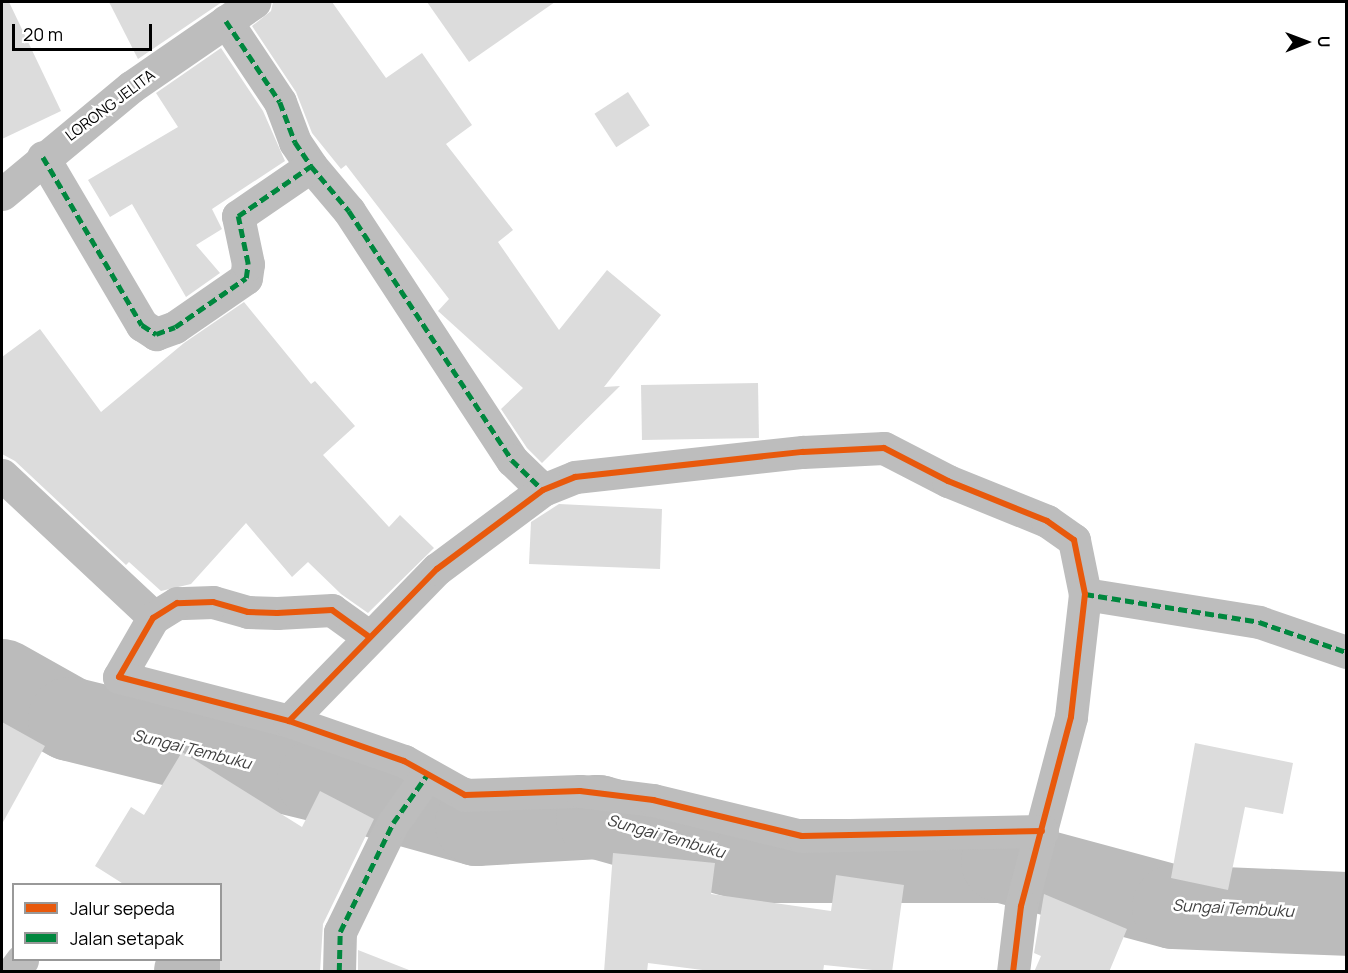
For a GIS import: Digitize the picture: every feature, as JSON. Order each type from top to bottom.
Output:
[{"type":"street","name":"LORONG JELITA","points":[[2,194],[43,157],[131,87],[254,2]]},
{"type":"street","points":[[226,21],[280,102],[295,142],[349,212],[512,460],[543,490]]},
{"type":"street","points":[[43,157],[142,325],[156,334],[176,327],[246,278],[248,264],[238,216],[311,165]]},
{"type":"street","points":[[289,721],[368,636],[437,569],[543,490],[575,477],[804,452],[884,448],[948,481],[1047,521],[1074,540],[1084,594],[1071,717],[1021,906],[1012,972]]},
{"type":"street","points":[[2,475],[153,617]]},
{"type":"street","points":[[1084,594],[1259,622],[1347,652]]},
{"type":"street","points":[[368,636],[332,610],[248,612],[213,602],[177,603],[153,617],[119,677],[289,721],[404,761],[422,781],[465,795],[591,793],[653,800],[802,836],[1038,844]]},
{"type":"street","points":[[339,972],[340,932],[393,823],[422,781]]},
{"type":"building","points":[[2,2],[9,2],[61,111],[2,139]]},
{"type":"building","points":[[109,2],[222,2],[138,59]]},
{"type":"building","points":[[273,2],[332,2],[386,78],[422,53],[472,125],[446,144],[513,230],[498,242],[559,330],[607,270],[661,315],[604,387],[620,386],[542,463],[527,448],[501,409],[523,388],[438,311],[449,299],[346,165],[341,169],[312,133],[296,92],[252,26],[271,11]]},
{"type":"building","points":[[427,2],[555,2],[469,62]]},
{"type":"building","points":[[221,48],[263,111],[285,161],[212,209],[222,229],[196,245],[220,273],[186,297],[132,204],[110,217],[88,180],[178,127],[156,93]]},
{"type":"building","points":[[628,92],[650,126],[616,147],[594,114]]},
{"type":"building","points":[[244,302],[311,384],[315,381],[355,426],[323,455],[389,527],[400,515],[434,548],[368,613],[341,594],[308,562],[292,577],[246,523],[191,584],[161,591],[129,562],[126,565],[15,461],[2,454],[2,357],[40,329],[101,412],[184,343]]},
{"type":"building","points":[[758,383],[759,438],[642,440],[641,385]]},
{"type":"building","points":[[559,504],[662,509],[660,569],[529,564],[531,522]]},
{"type":"building","points":[[2,722],[45,746],[2,824]]},
{"type":"building","points":[[1195,743],[1293,763],[1283,814],[1245,807],[1228,890],[1171,878]]},
{"type":"building","points":[[182,752],[302,827],[320,791],[374,819],[323,924],[320,972],[220,972],[222,883],[122,883],[95,866],[131,807],[144,815]]},
{"type":"building","points":[[613,853],[715,863],[711,894],[831,911],[836,875],[904,885],[892,972],[824,965],[823,972],[718,972],[648,963],[647,972],[604,972]]},
{"type":"building","points":[[1044,894],[1127,929],[1109,972],[1034,972],[1041,956],[1034,953]]},
{"type":"building","points":[[358,950],[409,970],[408,972],[358,972]]},
{"type":"waterway","name":"Sungai Tembuku","points":[[2,681],[70,719],[319,780],[477,824],[598,817],[753,861],[1003,861],[1174,907],[1346,914]]},
{"type":"waterway","points":[[196,972],[203,961]]},
{"type":"marked path","points":[[226,21],[280,102],[295,142],[311,166],[349,211],[512,460],[543,490]]},
{"type":"marked path","points":[[43,157],[142,325],[156,334],[175,327],[246,278],[248,264],[238,216],[311,166]]},
{"type":"marked path","points":[[1085,594],[1259,622],[1346,652]]},
{"type":"marked path","points":[[339,972],[340,932],[393,823],[427,775]]},
{"type":"cycle path","points":[[368,636],[332,610],[248,612],[213,602],[177,603],[153,618],[119,677],[289,721],[437,569],[543,490],[575,477],[803,452],[884,448],[948,481],[1047,521],[1074,540],[1085,594],[1071,717],[1021,906],[1013,972]]},
{"type":"cycle path","points":[[289,721],[404,761],[465,795],[580,791],[653,800],[802,836],[1042,831]]}]
